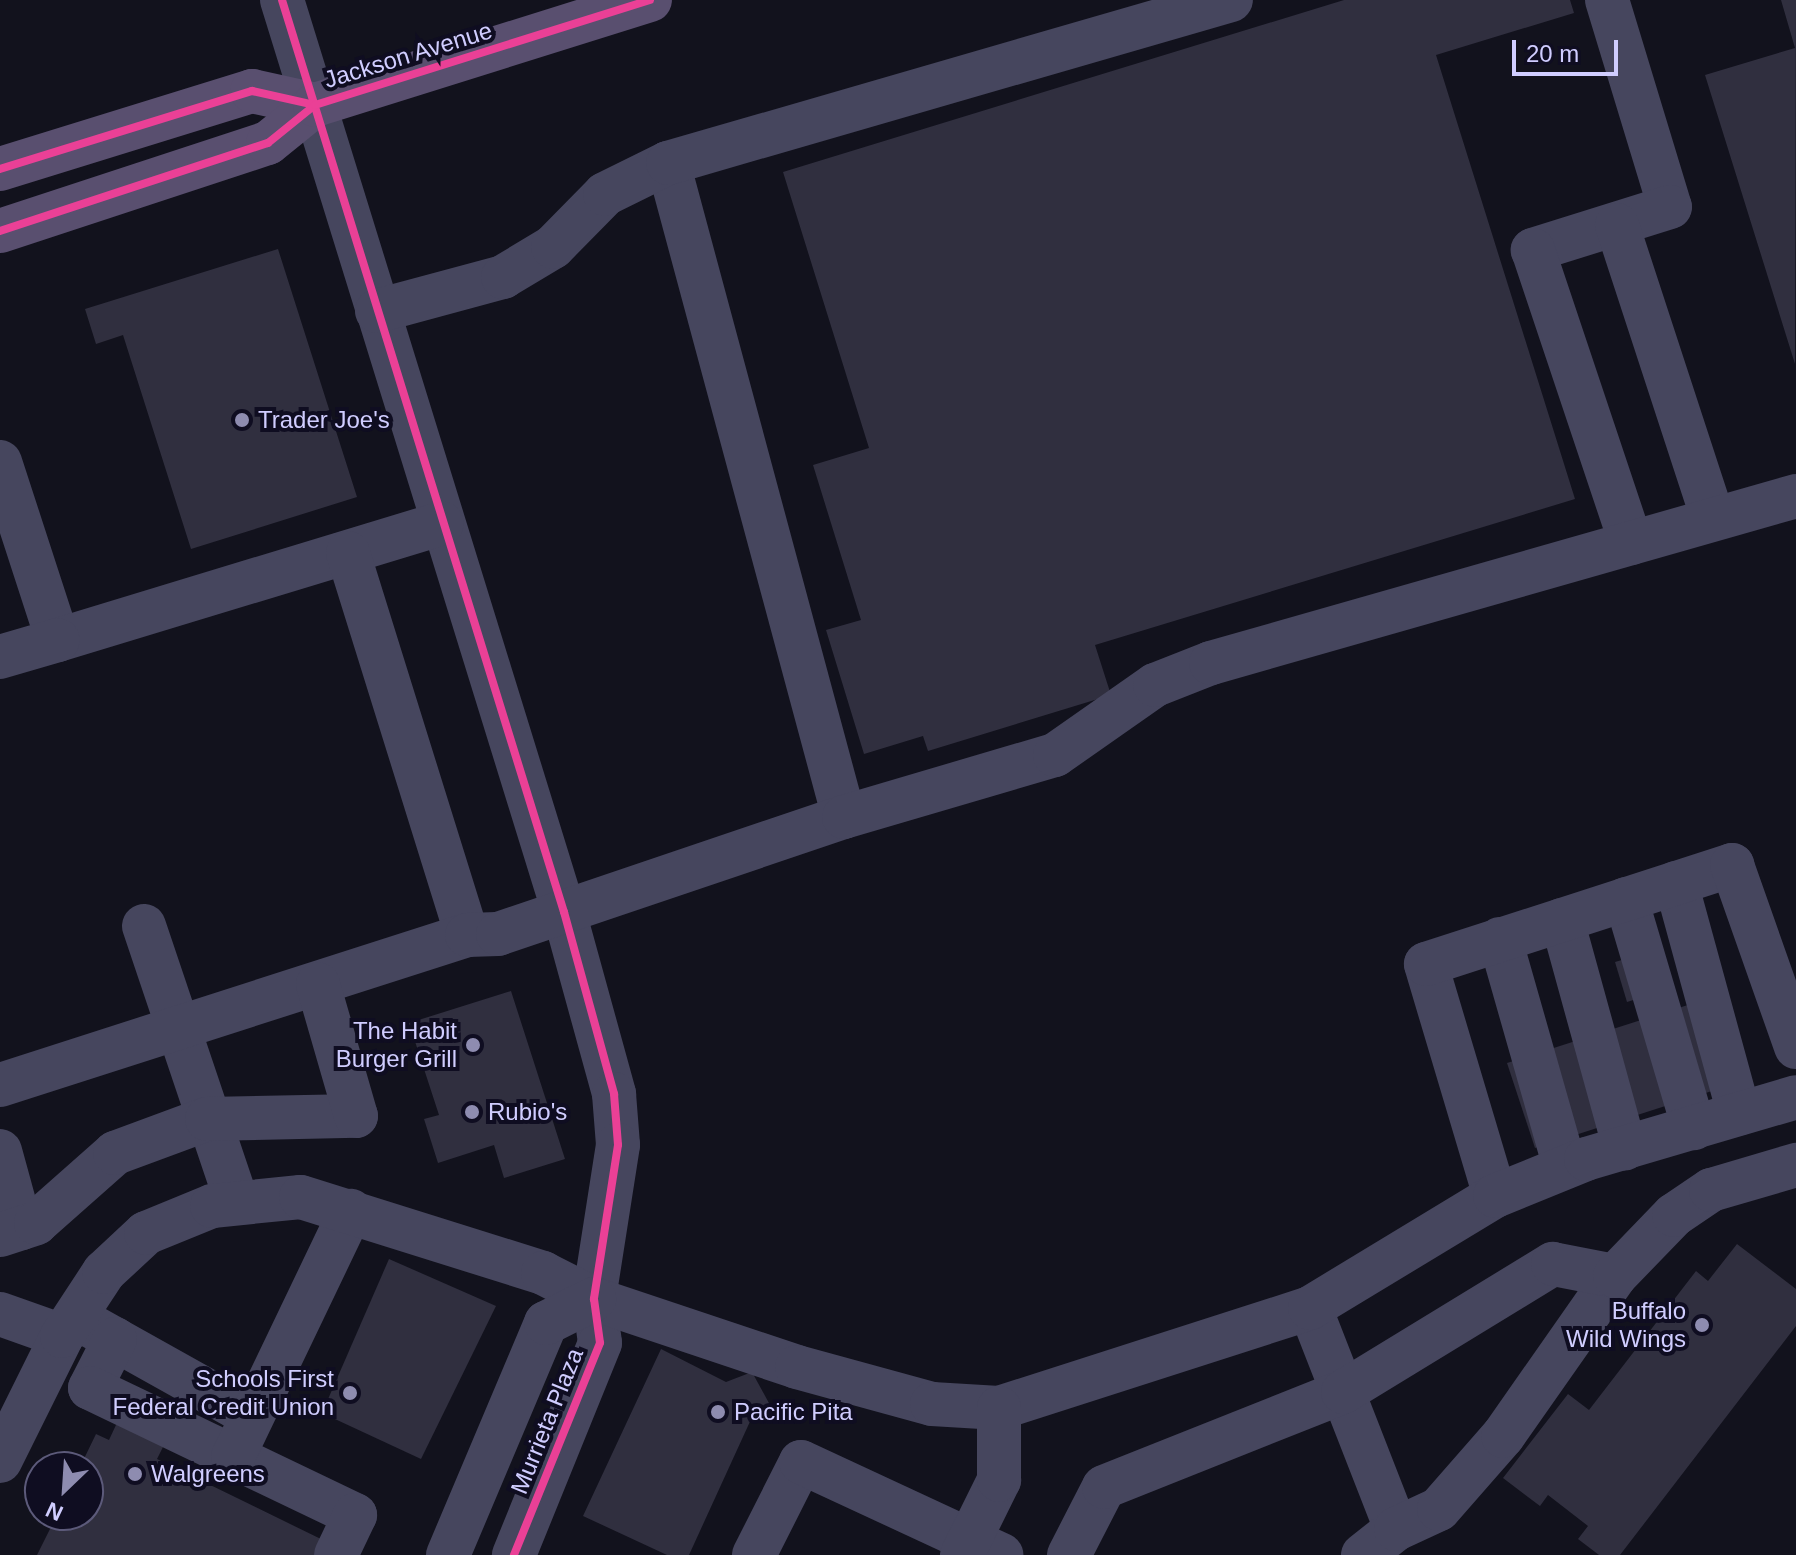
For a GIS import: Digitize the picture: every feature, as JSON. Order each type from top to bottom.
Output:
[{"type":"main road","name":"Jackson Avenue","points":[[0,231],[268,143],[315,105],[650,0]]},
{"type":"main road","name":"Jackson Avenue","points":[[0,169],[252,91],[315,105]]},
{"type":"street","points":[[282,0],[564,912],[614,1094],[618,1145],[594,1299]]},
{"type":"street","points":[[377,311],[503,277],[553,247],[605,194],[668,163],[1231,0]]},
{"type":"street","points":[[1607,0],[1670,207],[1533,250],[1631,543]]},
{"type":"street","points":[[668,163],[844,817]]},
{"type":"street","points":[[1617,225],[1713,519]]},
{"type":"street","points":[[0,462],[58,640]]},
{"type":"street","points":[[0,1085],[467,935],[498,934],[844,817],[1055,755],[1155,685],[1211,663],[1230,662],[1796,496]]},
{"type":"street","points":[[0,657],[442,523]]},
{"type":"street","points":[[348,553],[467,935]]},
{"type":"street","points":[[1495,1196],[1426,964],[1732,865],[1796,1047]]},
{"type":"street","points":[[1676,883],[1739,1114]]},
{"type":"street","points":[[1626,899],[1694,1128]]},
{"type":"street","points":[[1562,920],[1625,1148]]},
{"type":"street","points":[[144,926],[237,1203]]},
{"type":"street","points":[[1500,939],[1565,1167]]},
{"type":"street","points":[[0,1151],[10,1232],[36,1223],[115,1153],[207,1119],[356,1116],[318,984]]},
{"type":"street","points":[[0,1461],[68,1326],[104,1272],[146,1233],[212,1206],[301,1197],[543,1273],[594,1299],[797,1367],[932,1404],[999,1408],[1310,1308],[1495,1196],[1565,1167],[1795,1099]]},
{"type":"street","points":[[1310,1308],[1343,1392],[1380,1542],[1439,1509],[1503,1436],[1615,1276],[1674,1215],[1711,1190],[1796,1165]]},
{"type":"street","points":[[233,1457],[351,1211]]},
{"type":"street","points":[[1069,1555],[1104,1487],[1343,1392],[1553,1264],[1615,1276]]},
{"type":"street","name":"Murrieta Plaza","points":[[448,1555],[546,1323],[594,1299],[600,1343],[523,1552]]},
{"type":"street","points":[[0,1314],[68,1326],[115,1339],[252,1416]]},
{"type":"street","points":[[115,1339],[90,1388],[355,1515],[336,1555]]},
{"type":"street","points":[[754,1555],[801,1462],[977,1550],[999,1480],[999,1408]]},
{"type":"building","points":[[1344,0],[1570,0],[1574,13],[1436,55],[1575,499],[1095,645],[1111,695],[928,751],[923,736],[864,754],[826,630],[861,620],[813,465],[869,448],[783,172]]},
{"type":"building","points":[[1781,0],[1796,0],[1795,364],[1705,75],[1795,48]]},
{"type":"building","name":"Trader Joe's","points":[[278,249],[357,497],[191,549],[123,335],[96,344],[85,309]]},
{"type":"building","points":[[1632,957],[1643,997],[1627,1002],[1615,962]]},
{"type":"building","points":[[511,991],[565,1159],[504,1178],[494,1145],[438,1163],[424,1119],[439,1115],[409,1023]]},
{"type":"building","points":[[1719,995],[1746,1080],[1535,1148],[1507,1063]]},
{"type":"building","points":[[1737,1244],[1796,1289],[1796,1326],[1620,1555],[1599,1555],[1578,1539],[1588,1526],[1548,1495],[1540,1506],[1503,1478],[1568,1394],[1589,1410],[1696,1271],[1708,1281]]},
{"type":"building","points":[[389,1259],[496,1306],[421,1459],[322,1413]]},
{"type":"building","points":[[661,1349],[726,1382],[752,1372],[770,1405],[753,1415],[689,1555],[667,1555],[583,1516]]},
{"type":"building","name":"Walgreens","points":[[122,1412],[169,1435],[157,1459],[325,1541],[319,1555],[37,1555],[49,1531],[104,1531],[104,1451],[88,1451],[96,1434],[109,1440]]},
{"type":"cycle path","points":[[282,0],[564,912],[614,1094],[618,1145],[594,1299],[600,1343],[514,1555]]},
{"type":"cycle path","points":[[0,231],[268,143],[315,105],[650,0]]},
{"type":"cycle path","points":[[0,169],[252,91],[315,105]]},
{"type":"place","name":"Trader Joe's","points":[[242,420]]},
{"type":"place","name":"The Habit Burger Grill","points":[[473,1045]]},
{"type":"place","name":"Rubio's","points":[[472,1112]]},
{"type":"place","name":"Buffalo Wild Wings","points":[[1702,1325]]},
{"type":"place","name":"Schools First Federal Credit Union","points":[[350,1393]]},
{"type":"place","name":"Pacific Pita","points":[[718,1412]]},
{"type":"place","name":"Walgreens","points":[[135,1474]]}]
